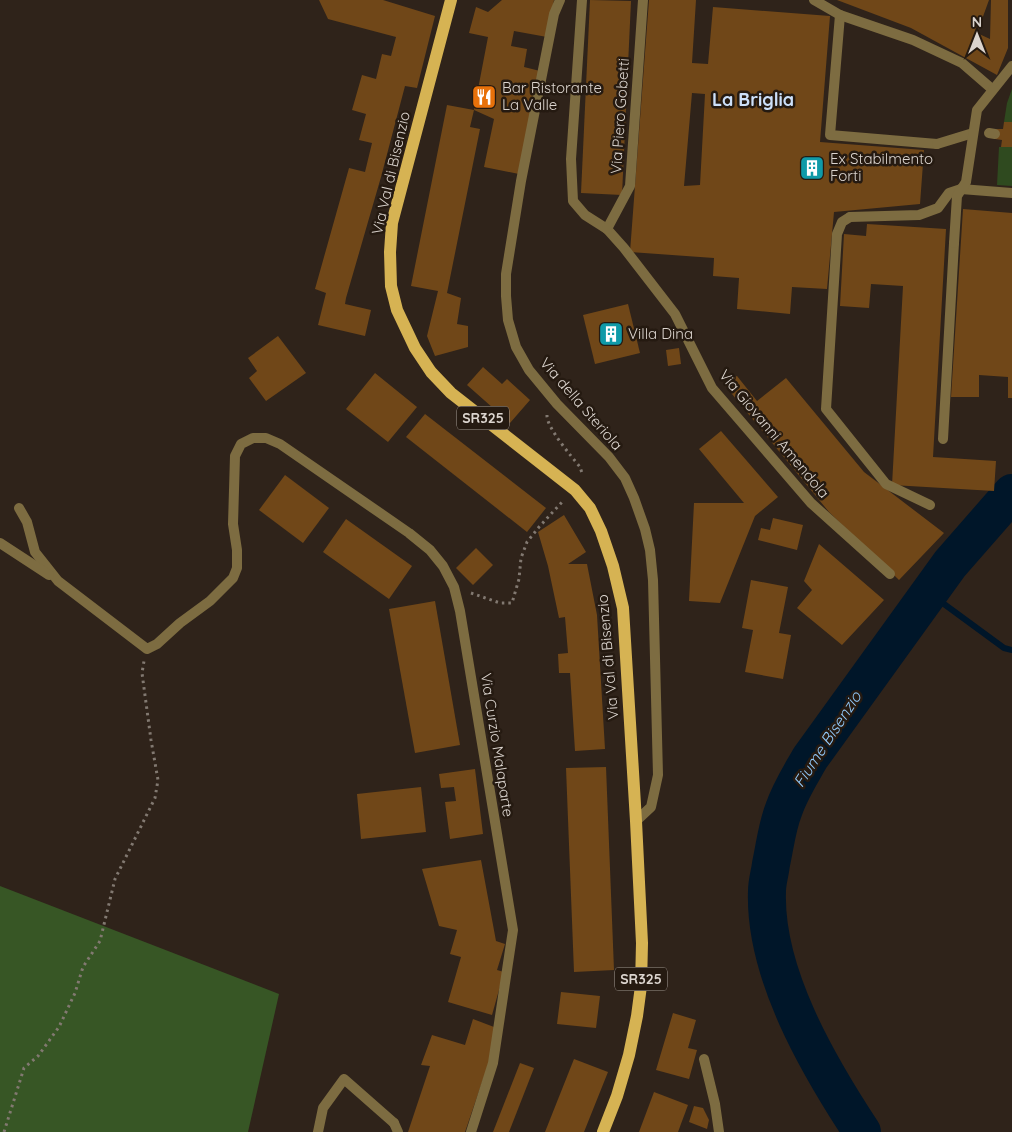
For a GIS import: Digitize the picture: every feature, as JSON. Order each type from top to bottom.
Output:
[{"type":"main road","name":"Via Val di Bisenzio","points":[[451,0],[392,223],[390,252],[391,286],[397,310],[415,348],[431,372],[451,393],[574,490],[590,508],[601,531],[613,566],[623,608],[642,943],[638,1016],[617,1096],[603,1132]]},
{"type":"street","name":"Via della Steriola","points":[[560,0],[554,14],[521,181],[506,274],[508,320],[516,347],[530,370],[557,404],[609,457],[625,478],[646,529],[653,580],[658,775],[651,807],[636,821]]},
{"type":"street","name":"Via Giovanni Amendola","points":[[582,0],[570,159],[572,201],[585,215],[607,229],[675,314],[712,388],[811,503],[890,574]]},
{"type":"street","name":"Via Piero Gobetti","points":[[607,229],[630,186],[643,0]]},
{"type":"street","points":[[814,0],[840,15],[913,40],[962,63],[992,89]]},
{"type":"street","points":[[840,15],[830,135],[936,144],[973,134]]},
{"type":"street","points":[[930,505],[886,484],[826,409],[837,234],[842,222],[850,217],[919,215],[938,208],[956,193],[966,182],[977,110],[1012,66]]},
{"type":"street","points":[[956,193],[1012,193]]},
{"type":"street","points":[[943,438],[956,193]]},
{"type":"street","name":"Via Curzio Malaparte","points":[[147,648],[157,644],[180,623],[210,601],[233,578],[237,568],[237,550],[233,524],[235,456],[241,444],[253,438],[266,438],[280,444],[409,533],[430,550],[443,566],[454,587],[460,611],[513,930],[493,1064],[471,1132]]},
{"type":"street","points":[[19,508],[27,522],[35,552],[58,581]]},
{"type":"street","points":[[0,543],[58,581],[147,648]]},
{"type":"street","points":[[704,1059],[715,1104],[719,1132]]},
{"type":"street","points":[[318,1132],[323,1108],[344,1079],[396,1128]]},
{"type":"path","points":[[550,394],[547,419],[580,468],[583,476]]},
{"type":"path","points":[[454,587],[500,604],[512,604],[521,558],[527,542],[574,490]]},
{"type":"path","points":[[4,1132],[24,1068],[38,1056],[59,1027],[75,993],[83,967],[100,940],[115,879],[155,798],[158,780],[150,740],[142,673],[147,648]]},
{"type":"green space","points":[[1012,89],[1012,122],[1004,122],[1007,103]]},
{"type":"green space","points":[[999,147],[1012,147],[1012,186],[997,185]]},
{"type":"green space","points":[[0,886],[279,994],[248,1132],[0,1132]]},
{"type":"building","points":[[319,0],[383,0],[435,16],[417,88],[405,86],[346,298],[345,304],[371,310],[365,336],[318,325],[326,293],[315,289],[349,168],[365,172],[372,143],[359,140],[366,114],[352,110],[362,75],[376,79],[382,54],[391,56],[396,37],[328,19]]},
{"type":"building","points":[[502,0],[554,0],[547,37],[514,31],[511,46],[527,49],[524,67],[540,71],[519,174],[484,167],[494,119],[474,110],[488,37],[469,33],[476,7],[488,12]]},
{"type":"building","points":[[590,0],[631,1],[622,195],[581,193]]},
{"type":"building","name":"Ex Stabilmento Forti","points":[[649,0],[696,0],[692,63],[708,64],[713,7],[830,16],[820,142],[924,150],[920,204],[834,212],[827,289],[792,287],[790,314],[737,309],[739,278],[713,276],[714,258],[630,252]],"holes":[[[692,93],[705,94],[700,185],[684,186]]]},
{"type":"building","points":[[837,0],[989,0],[977,33],[990,39],[991,0],[1008,0],[1008,48],[997,75],[911,28]]},
{"type":"building","points":[[447,105],[474,110],[470,127],[480,129],[447,293],[461,298],[457,324],[468,326],[468,347],[435,356],[427,336],[438,291],[411,286]]},
{"type":"building","points":[[1004,122],[1012,122],[1012,147],[1001,147],[1002,140],[995,139],[996,129],[1003,129]]},
{"type":"building","points":[[963,209],[1012,213],[1012,398],[1008,398],[1008,377],[979,375],[979,397],[951,397]]},
{"type":"building","points":[[867,224],[946,229],[933,457],[996,461],[994,491],[892,485],[903,286],[871,284],[869,308],[840,306],[844,234],[866,236]]},
{"type":"building","name":"Villa Dina","points":[[628,304],[640,353],[595,364],[583,315]]},
{"type":"building","points":[[278,336],[306,373],[266,401],[249,378],[257,371],[248,358]]},
{"type":"building","points":[[679,348],[681,364],[668,366],[666,350]]},
{"type":"building","points":[[483,367],[502,384],[507,379],[530,400],[510,423],[467,385]]},
{"type":"building","points":[[375,373],[417,407],[388,442],[346,409]]},
{"type":"building","points":[[737,376],[757,401],[786,378],[864,472],[944,533],[899,580],[829,512],[723,383]]},
{"type":"building","points":[[425,414],[546,508],[527,532],[406,437]]},
{"type":"building","points":[[721,431],[778,497],[755,516],[720,603],[689,601],[694,503],[744,503],[699,449]]},
{"type":"building","points":[[285,475],[329,508],[303,543],[259,510]]},
{"type":"building","points":[[564,515],[586,552],[568,564],[587,564],[597,615],[605,749],[575,751],[570,673],[559,673],[558,654],[568,653],[565,617],[559,618],[548,566],[538,532]]},
{"type":"building","points":[[773,518],[803,525],[797,550],[758,540],[761,528],[770,530]]},
{"type":"building","points":[[346,519],[412,566],[389,599],[323,552]]},
{"type":"building","points":[[819,544],[884,600],[842,645],[797,608],[812,590],[804,581]]},
{"type":"building","points":[[476,548],[493,565],[473,585],[456,568]]},
{"type":"building","points":[[751,580],[788,587],[779,633],[791,635],[783,679],[745,672],[753,630],[742,628]]},
{"type":"building","points":[[435,601],[460,745],[415,753],[389,609]]},
{"type":"building","points":[[606,767],[614,970],[574,972],[566,768]]},
{"type":"building","points":[[475,769],[483,834],[450,839],[445,802],[456,801],[454,787],[441,788],[439,774]]},
{"type":"building","points":[[421,787],[426,832],[361,839],[357,794]]},
{"type":"building","points":[[481,860],[496,941],[505,944],[497,970],[504,972],[492,1015],[448,1002],[461,957],[450,954],[457,930],[439,926],[422,869]]},
{"type":"building","points":[[561,992],[600,996],[596,1028],[557,1024]]},
{"type":"building","points":[[673,1013],[696,1020],[688,1048],[697,1050],[689,1079],[656,1070]]},
{"type":"building","points":[[473,1019],[494,1027],[491,1056],[465,1132],[408,1132],[430,1066],[421,1065],[432,1035],[465,1045]]},
{"type":"building","points":[[574,1059],[608,1072],[584,1132],[545,1132]]},
{"type":"building","points":[[520,1063],[534,1068],[509,1132],[493,1132]]},
{"type":"building","points":[[654,1092],[688,1105],[678,1132],[639,1132]]},
{"type":"building","points":[[694,1106],[703,1108],[709,1120],[707,1129],[689,1122]]},
{"type":"waterway","name":"Fiume Bisenzio","points":[[862,1132],[828,1078],[812,1048],[784,986],[774,954],[768,922],[767,891],[778,829],[789,796],[810,758],[950,564],[1012,493]]},
{"type":"waterway","points":[[929,593],[1004,648],[1012,650]]},
{"type":"place","name":"Bar Ristorante La Valle","points":[[484,97]]},
{"type":"place","name":"Ex Stabilmento Forti","points":[[812,168]]},
{"type":"place","name":"Villa Dina","points":[[611,334]]},
{"type":"district","name":"La Briglia","points":[[753,100]]}]
